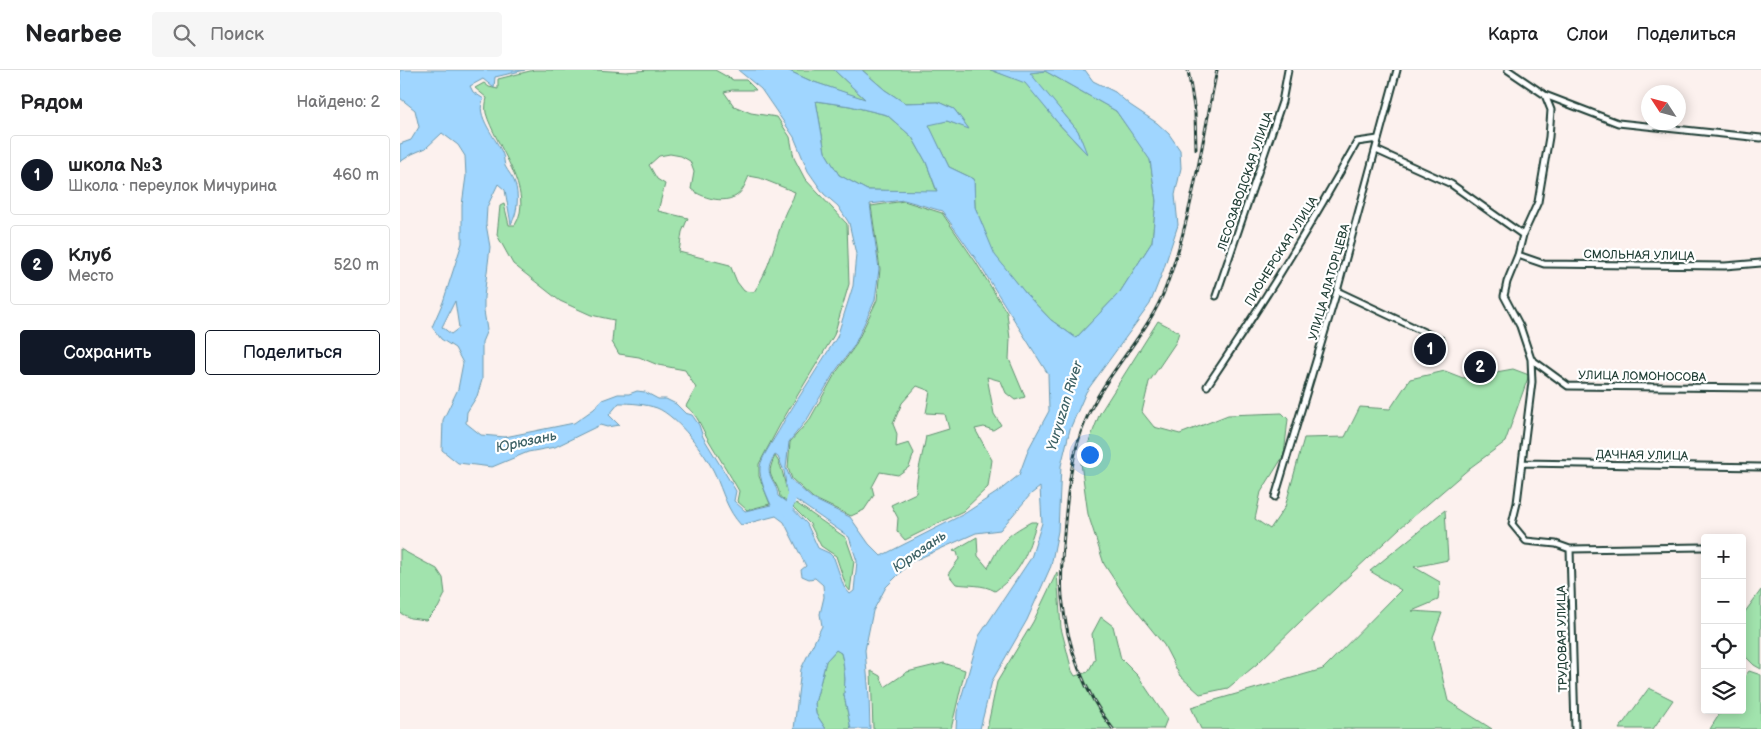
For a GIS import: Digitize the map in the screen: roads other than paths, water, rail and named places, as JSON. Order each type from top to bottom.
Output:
[{"type":"street","name":"ЛЕСОЗАВОДСКАЯ УЛИЦА","points":[[1216,296],[1282,102],[1288,70]]},
{"type":"street","name":"УЛИЦА АЛАТОРЦЕВА","points":[[1275,497],[1337,291],[1397,70]]},
{"type":"street","points":[[1508,70],[1544,95],[1618,123],[1761,138]]},
{"type":"street","points":[[1544,95],[1551,110],[1549,137],[1538,202],[1523,235],[1504,296],[1520,326],[1531,359],[1532,382],[1523,463],[1512,524],[1526,541],[1556,544],[1570,550],[1701,547]]},
{"type":"street","name":"ПИОНЕРСКАЯ УЛИЦА","points":[[1207,386],[1296,249],[1357,142],[1378,140]]},
{"type":"street","points":[[1376,150],[1451,184],[1523,235]]},
{"type":"street","name":"СМОЛЬНАЯ УЛИЦА","points":[[1518,255],[1544,264],[1725,266],[1761,263]]},
{"type":"street","points":[[1337,291],[1441,340]]},
{"type":"street","name":"УЛИЦА ЛОМОНОСОВА","points":[[1531,359],[1568,386],[1761,388]]},
{"type":"street","name":"ДАЧНАЯ УЛИЦА","points":[[1523,463],[1761,467]]},
{"type":"street","name":"ТРУДОВАЯ УЛИЦА","points":[[1570,550],[1574,729]]},
{"type":"water","name":"Юрюзань","points":[[400,70],[525,70],[495,77],[494,88],[483,79],[470,86],[473,92],[484,99],[481,105],[484,119],[500,149],[505,166],[514,181],[517,198],[515,215],[511,224],[505,190],[498,184],[487,207],[486,224],[490,247],[484,311],[487,330],[482,342],[482,380],[477,396],[467,412],[466,423],[481,435],[505,437],[574,423],[594,409],[602,400],[618,394],[629,394],[637,391],[645,392],[658,399],[666,399],[676,404],[685,413],[692,415],[699,425],[703,437],[736,491],[734,501],[745,511],[771,505],[763,486],[761,462],[784,421],[837,337],[853,286],[856,254],[849,223],[838,206],[824,194],[808,171],[794,137],[761,89],[738,70],[787,70],[811,81],[865,99],[834,70],[862,70],[885,90],[905,103],[938,102],[954,109],[969,129],[947,121],[929,125],[949,167],[974,179],[975,207],[995,255],[1026,294],[1051,320],[1076,338],[1120,292],[1152,242],[1156,201],[1150,160],[1116,111],[1045,71],[1030,73],[1078,131],[1087,154],[1025,83],[991,70],[1085,70],[1093,81],[1115,92],[1169,134],[1180,150],[1181,168],[1175,195],[1178,225],[1150,304],[1086,392],[1070,429],[1061,466],[1058,531],[1051,566],[1027,620],[992,681],[980,729],[956,729],[957,712],[979,636],[1031,558],[1042,523],[1040,487],[1031,494],[1000,530],[976,533],[911,562],[886,587],[873,611],[865,650],[870,729],[851,729],[844,695],[843,661],[841,653],[836,650],[826,661],[815,703],[816,714],[826,729],[794,729],[801,669],[822,626],[820,614],[824,597],[823,585],[815,578],[809,579],[802,576],[801,570],[806,566],[784,522],[776,516],[741,525],[729,507],[705,456],[682,427],[665,412],[657,408],[638,404],[619,403],[609,415],[619,425],[607,427],[600,425],[555,447],[528,452],[492,467],[458,463],[442,450],[443,420],[458,389],[463,363],[455,348],[441,339],[432,327],[443,302],[462,243],[462,205],[466,176],[465,156],[458,145],[442,133],[426,148],[400,162],[400,144],[411,140],[419,127],[415,110],[400,98]],"holes":[[[816,101],[850,106],[887,115],[912,137],[926,162],[937,191],[867,190],[839,175],[825,152]],[[904,200],[942,211],[976,259],[1048,374],[1049,411],[1029,448],[1019,475],[964,514],[881,556],[869,544],[850,517],[813,499],[791,480],[786,468],[789,442],[808,418],[834,373],[854,346],[875,300],[879,269],[870,204]],[[455,301],[459,328],[451,334],[442,327]],[[775,455],[778,457],[784,471],[787,492],[849,537],[857,561],[854,591],[850,594],[844,587],[834,558],[829,553],[818,548],[807,524],[778,496],[769,472]]]},
{"type":"waterway","name":"Yuryuzan River","points":[[790,485],[792,498],[787,510],[790,515]]},
{"type":"railway","points":[[1188,70],[1195,113],[1196,149]]},
{"type":"railway","points":[[1113,729],[1093,699],[1078,667],[1064,615],[1061,588],[1069,484],[1077,446],[1093,404],[1149,321],[1166,287],[1190,207],[1217,70]]},
{"type":"place","name":"школа №3","points":[[1430,349]]},
{"type":"place","name":"Клуб","points":[[1480,367]]}]
